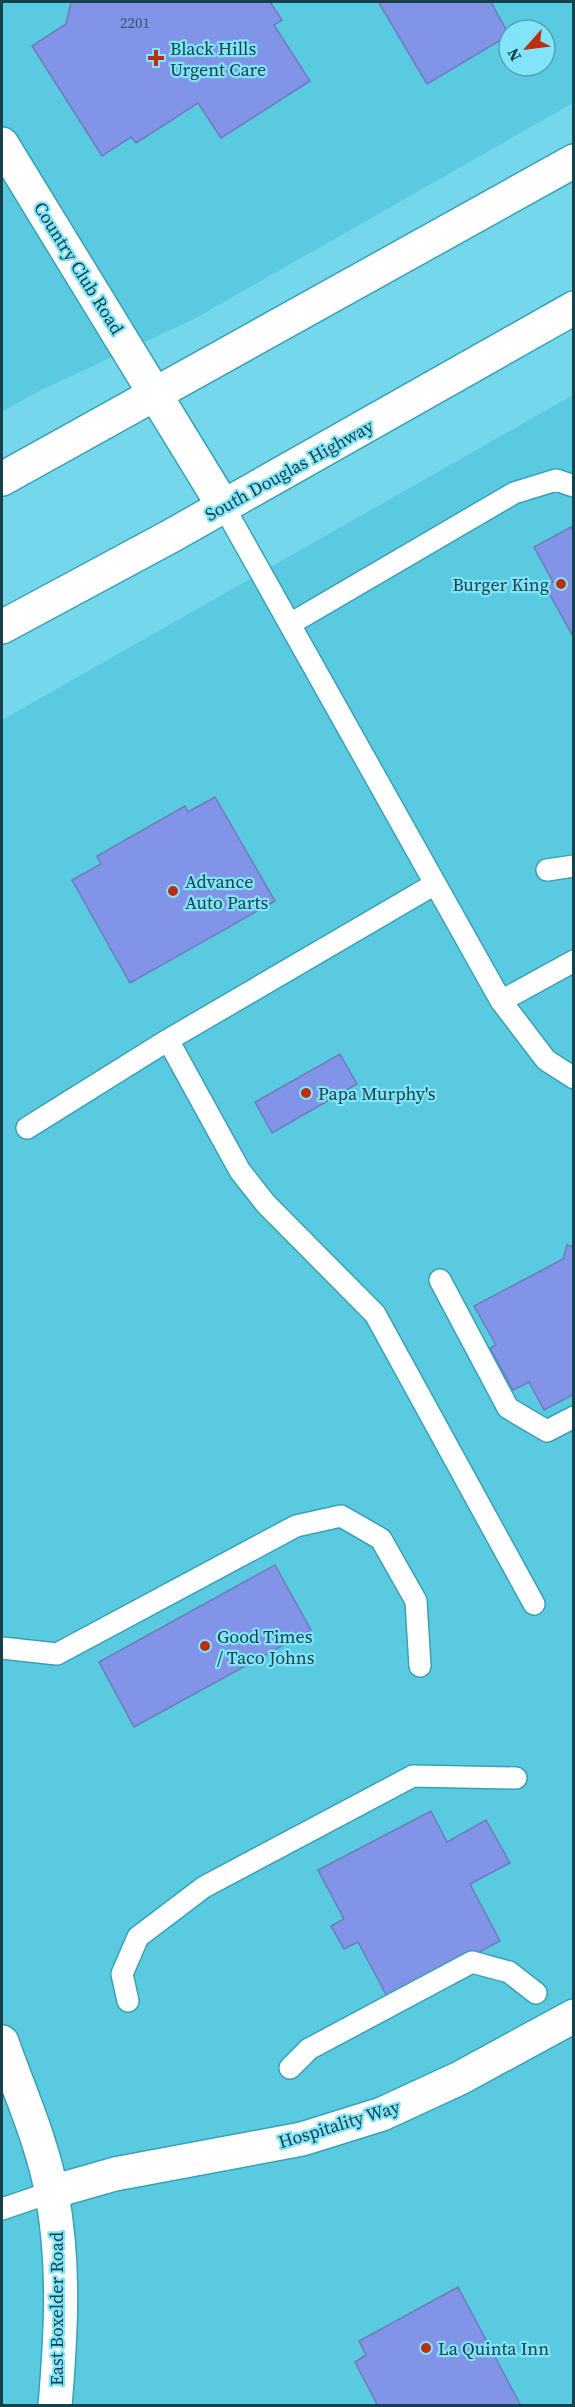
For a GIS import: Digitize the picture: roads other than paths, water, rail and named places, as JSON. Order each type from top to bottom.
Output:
[{"type":"main road","name":"Country Club Road","points":[[2,144],[224,507]]},
{"type":"main road","points":[[2,479],[573,161]]},
{"type":"main road","name":"South Douglas Highway","points":[[2,627],[224,507],[573,308]]},
{"type":"main road","name":"Hospitality Way","points":[[52,2192],[115,2174],[302,2139],[382,2114],[460,2078],[573,2016]]},
{"type":"main road","name":"East Boxelder Road","points":[[2,2042],[39,2146],[52,2192],[60,2248],[60,2351],[55,2406]]},
{"type":"lane","points":[[290,624],[514,494],[556,480],[573,486]]},
{"type":"lane","points":[[224,507],[501,1001],[546,1060],[573,1078]]},
{"type":"lane","points":[[547,870],[573,866]]},
{"type":"lane","points":[[27,1128],[168,1040],[435,884]]},
{"type":"lane","points":[[501,1001],[573,961]]},
{"type":"lane","points":[[168,1040],[240,1171],[266,1204],[375,1314],[534,1604]]},
{"type":"lane","points":[[440,1280],[508,1407],[547,1431],[573,1417]]},
{"type":"lane","points":[[2,1648],[57,1654],[296,1526],[341,1516],[381,1539],[416,1601],[420,1666]]},
{"type":"lane","points":[[128,2001],[122,1974],[138,1937],[204,1887],[413,1776],[516,1778]]},
{"type":"lane","points":[[290,2068],[309,2049],[472,1962],[509,1972],[536,1994]]},
{"type":"lane","points":[[2,2209],[52,2192]]},
{"type":"place","name":"Black Hills Urgent Care","points":[[156,58]]},
{"type":"place","name":"Burger King","points":[[561,584]]},
{"type":"place","name":"Advance Auto Parts","points":[[173,891]]},
{"type":"place","name":"Papa Murphy's","points":[[306,1093]]},
{"type":"place","name":"Good Times / Taco Johns","points":[[205,1646]]},
{"type":"place","name":"La Quinta Inn","points":[[426,2348]]}]
